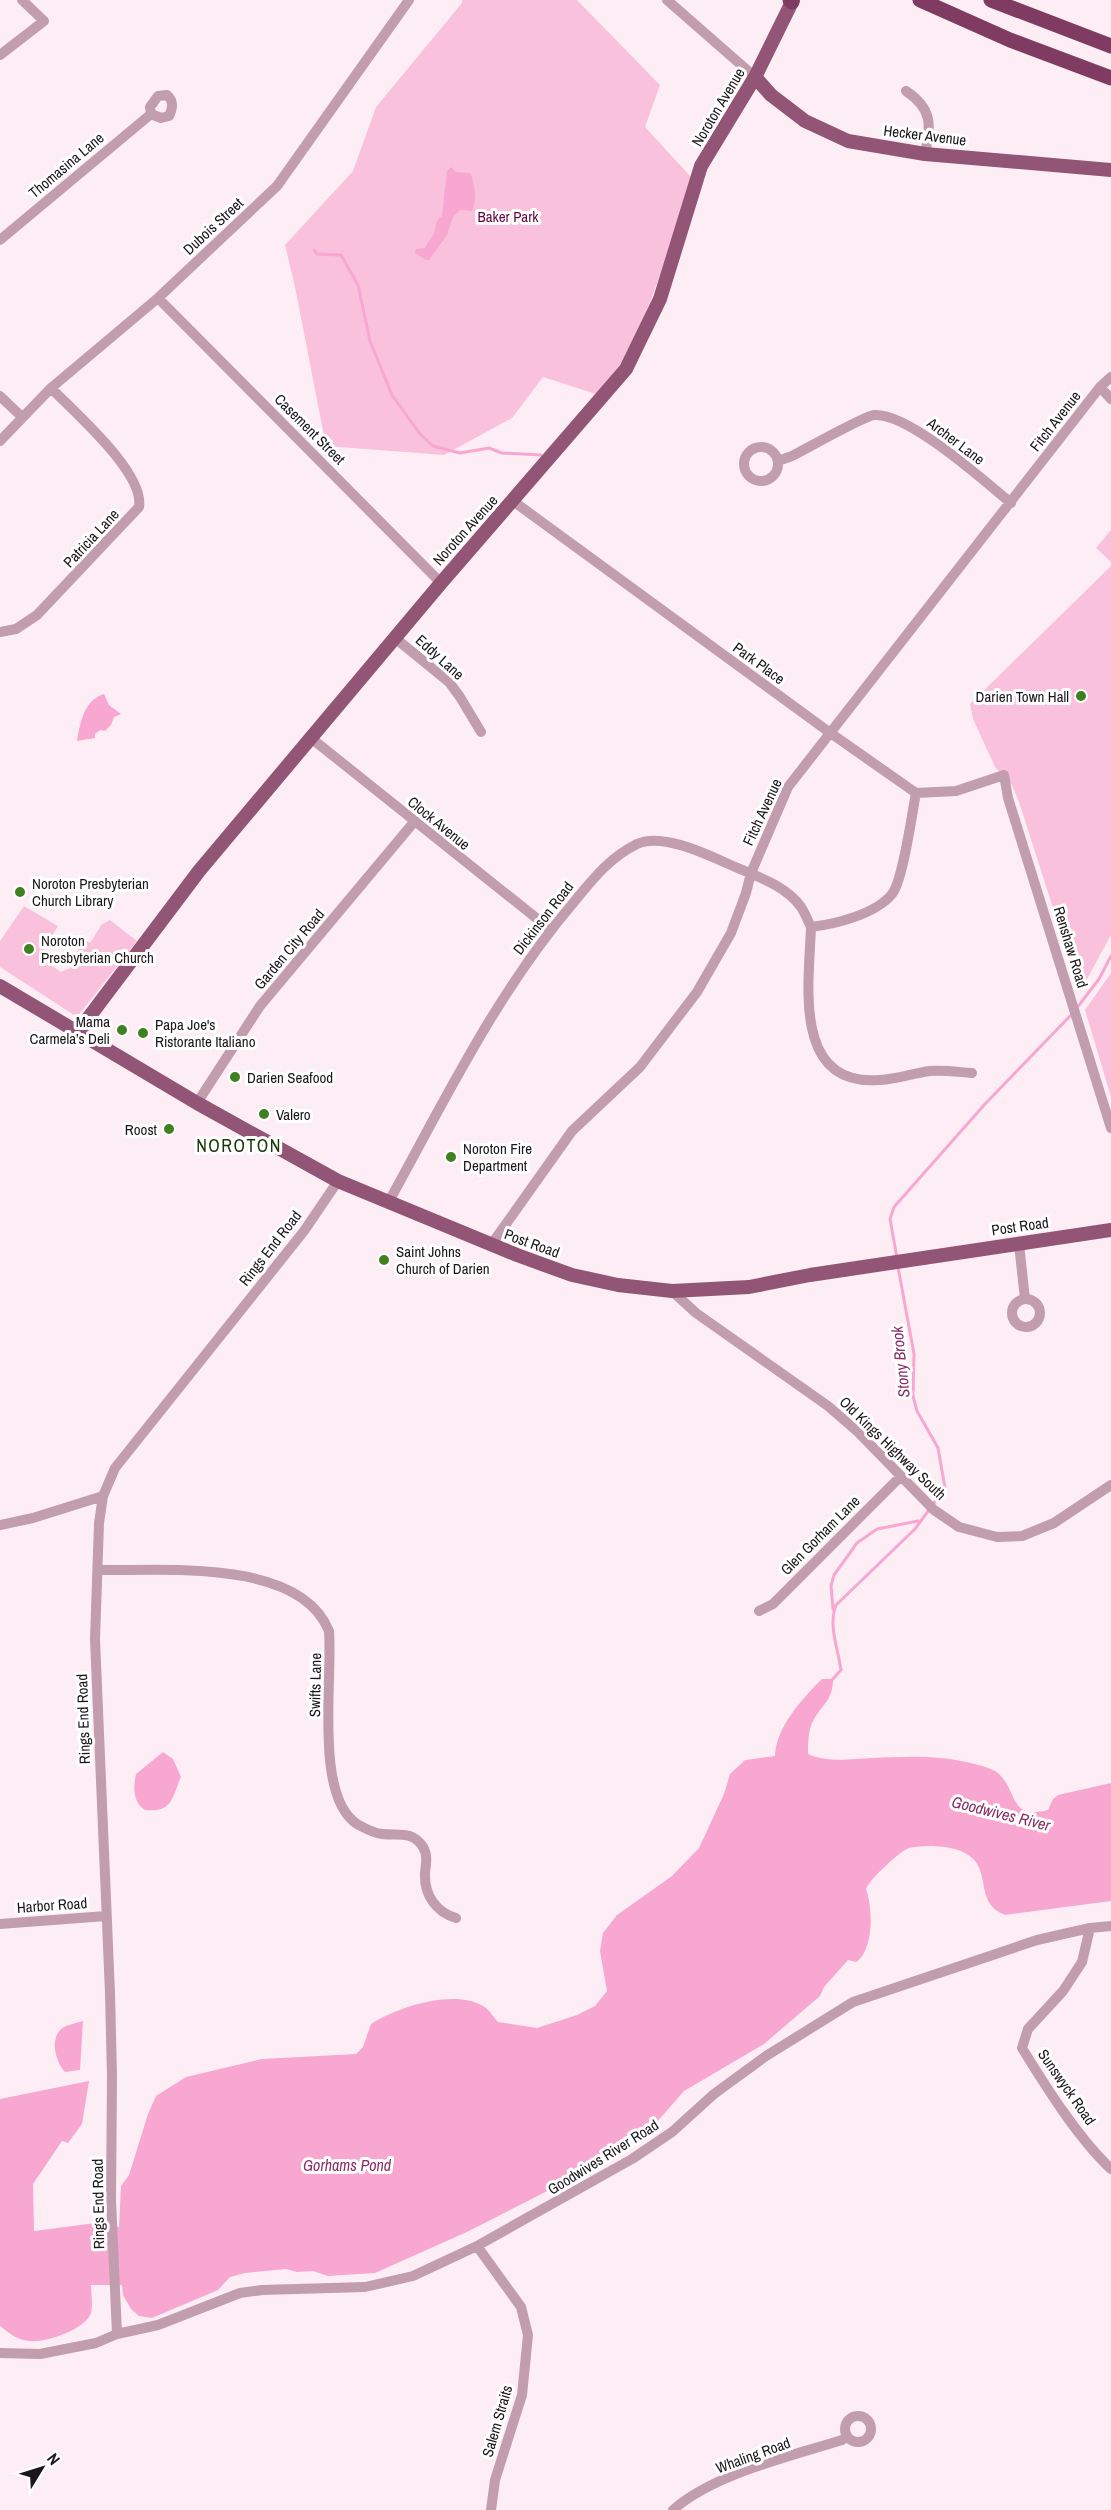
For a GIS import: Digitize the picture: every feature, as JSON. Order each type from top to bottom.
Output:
[{"type":"highway","points":[[920,0],[1010,40],[1111,78]]},
{"type":"highway","points":[[991,0],[1111,46]]},
{"type":"main road","name":"Noroton Avenue","points":[[77,1033],[199,871],[441,583],[626,369],[660,299],[701,166],[755,77],[791,1]]},
{"type":"main road","name":"Hecker Avenue","points":[[755,77],[771,95],[797,114],[829,134],[848,141],[925,154],[1111,170]]},
{"type":"main road","name":"Post Road","points":[[0,986],[77,1033],[338,1181],[491,1245],[572,1275],[618,1285],[672,1291],[704,1291],[749,1287],[810,1275],[1111,1230]]},
{"type":"street","points":[[0,55],[44,21],[22,0]]},
{"type":"street","name":"Dubois Street","points":[[0,441],[51,388],[158,298],[278,186],[409,0]]},
{"type":"street","points":[[667,0],[755,77]]},
{"type":"street","points":[[906,92],[921,104],[929,120],[930,132],[925,154]]},
{"type":"street","name":"Thomasina Lane","points":[[0,240],[151,114]]},
{"type":"street","name":"Casement Street","points":[[158,298],[441,583]]},
{"type":"street","name":"Fitch Avenue","points":[[491,1245],[572,1131],[640,1067],[697,992],[731,933],[751,873],[788,787],[1100,387],[1111,377]]},
{"type":"street","points":[[1100,387],[1111,399]]},
{"type":"street","name":"Patricia Lane","points":[[0,632],[16,629],[37,615],[139,507],[139,491],[131,476],[103,442],[51,388]]},
{"type":"street","points":[[0,396],[22,417]]},
{"type":"street","name":"Archer Lane","points":[[778,461],[874,415],[896,420],[918,430],[1011,503]]},
{"type":"street","name":"Park Place","points":[[513,501],[916,793]]},
{"type":"street","name":"Eddy Lane","points":[[395,638],[449,682],[480,732]]},
{"type":"street","name":"Clock Avenue","points":[[311,738],[550,929]]},
{"type":"street","name":"Renshaw Road","points":[[916,793],[956,791],[1004,775],[1008,798],[1111,1128]]},
{"type":"street","points":[[916,793],[894,892],[879,906],[870,910],[834,925],[811,927],[808,1010],[817,1048],[833,1070],[855,1079],[880,1080],[932,1071],[972,1073]]},
{"type":"street","name":"Garden City Road","points":[[197,1102],[260,1006],[414,822]]},
{"type":"street","name":"Dickinson Road","points":[[388,1203],[477,1042],[550,929],[603,868],[639,843],[666,842],[698,850],[751,873],[786,891],[801,907],[811,927]]},
{"type":"street","name":"Rings End Road","points":[[117,2334],[111,2200],[112,2076],[95,1639],[103,1496],[115,1468],[297,1240],[338,1181]]},
{"type":"street","points":[[1019,1244],[1025,1299]]},
{"type":"street","name":"Old Kings Highway South","points":[[672,1291],[696,1313],[828,1406],[858,1432],[930,1507],[968,1531],[1010,1538],[1043,1529],[1111,1485]]},
{"type":"street","name":"Glen Gorham Lane","points":[[759,1611],[773,1604],[901,1476]]},
{"type":"street","points":[[0,1525],[33,1518],[103,1496]]},
{"type":"street","name":"Swifts Lane","points":[[98,1570],[190,1572],[260,1578],[292,1590],[314,1606],[329,1630],[330,1751],[332,1783],[338,1802],[344,1813],[360,1826],[378,1833],[403,1833],[415,1838],[426,1854],[426,1887],[432,1900],[438,1909],[456,1917]]},
{"type":"street","name":"Harbor Road","points":[[0,1924],[106,1916]]},
{"type":"street","name":"Goodwives River Road","points":[[0,2353],[40,2355],[96,2343],[117,2334],[158,2325],[240,2293],[262,2290],[356,2288],[395,2282],[477,2246],[632,2160],[672,2132],[732,2081],[837,2011],[881,1991],[1037,1940],[1090,1928],[1111,1926]]},
{"type":"street","name":"Sunswyck Road","points":[[1090,1928],[1082,1962],[1063,1991],[1028,2029],[1022,2048],[1054,2097],[1111,2169]]},
{"type":"street","name":"Salem Straits","points":[[477,2246],[521,2307],[528,2335],[522,2395],[495,2480],[491,2510]]},
{"type":"street","name":"Whaling Road","points":[[673,2510],[707,2488],[753,2468],[847,2437]]},
{"type":"green space","name":"Baker Park","points":[[462,0],[577,0],[660,85],[645,127],[691,177],[678,222],[638,331],[625,358],[599,395],[543,377],[512,418],[444,455],[326,446],[285,245],[353,171],[376,107],[462,3]]},
{"type":"green space","points":[[1111,530],[1111,562],[1096,548]]},
{"type":"green space","points":[[1111,566],[1111,935],[1080,992],[1019,802],[1012,785],[995,767],[973,719],[970,704]]},
{"type":"green space","points":[[24,906],[58,926],[43,951],[44,960],[61,972],[70,968],[74,962],[73,957],[85,940],[90,943],[102,924],[110,920],[137,941],[77,1017],[0,967],[0,941]]},
{"type":"green space","points":[[1111,973],[1111,1097],[1085,1010]]},
{"type":"water","points":[[451,167],[456,172],[470,173],[475,192],[474,207],[472,211],[460,210],[453,217],[447,235],[429,260],[426,260],[415,253],[416,249],[425,248],[442,216],[447,171]]},
{"type":"water","points":[[104,694],[109,705],[121,714],[114,717],[111,725],[105,731],[100,730],[95,734],[95,738],[77,741],[87,707],[97,697]]},
{"type":"water","name":"Gorhams Pond","points":[[822,1679],[833,1679],[833,1686],[810,1729],[808,1754],[815,1757],[840,1760],[925,1757],[972,1763],[996,1771],[1005,1781],[1020,1808],[1035,1812],[1048,1810],[1053,1799],[1058,1795],[1111,1783],[1111,1901],[1005,1915],[990,1904],[979,1868],[969,1856],[944,1847],[909,1848],[886,1866],[866,1889],[871,1917],[869,1939],[862,1956],[856,1962],[848,1960],[824,1987],[820,1996],[764,2044],[684,2091],[650,2130],[571,2174],[561,2184],[469,2231],[375,2273],[328,2276],[313,2271],[297,2272],[286,2269],[245,2273],[230,2277],[218,2290],[152,2318],[139,2316],[131,2309],[123,2295],[122,2285],[91,2285],[91,2313],[81,2325],[73,2330],[54,2338],[29,2341],[17,2338],[0,2326],[0,2099],[89,2081],[82,2124],[68,2143],[62,2141],[33,2184],[34,2231],[96,2223],[119,2227],[121,2186],[129,2175],[156,2096],[186,2077],[262,2059],[356,2054],[363,2047],[371,2024],[396,2011],[444,1999],[474,2002],[486,2008],[498,2022],[537,2028],[577,2015],[595,2006],[607,1991],[600,1951],[603,1933],[617,1915],[672,1876],[699,1848],[724,1794],[730,1774],[745,1760],[775,1756],[776,1745],[791,1714]]},
{"type":"water","points":[[163,1752],[173,1759],[181,1777],[173,1797],[166,1806],[161,1809],[145,1810],[136,1799],[134,1784],[136,1774]]},
{"type":"water","points":[[83,2021],[80,2070],[65,2072],[55,2051],[55,2040],[60,2030]]},
{"type":"waterway","points":[[314,250],[317,254],[341,255],[358,285],[370,341],[392,395],[420,434],[433,446],[460,453],[489,448],[502,453],[541,455]]},
{"type":"waterway","name":"Stony Brook","points":[[1076,1009],[1099,979],[1111,956]]},
{"type":"waterway","name":"Stony Brook","points":[[897,1258],[890,1219],[894,1207],[985,1104],[1072,1014]]},
{"type":"waterway","name":"Stony Brook","points":[[831,1681],[841,1670],[833,1629],[836,1605],[915,1529],[945,1488],[938,1448],[917,1411],[913,1396],[914,1354],[898,1267]]},
{"type":"waterway","points":[[833,1609],[831,1586],[834,1575],[857,1543],[877,1529],[918,1521]]},
{"type":"place","name":"Darien Town Hall","points":[[1081,696]]},
{"type":"place","name":"Noroton Presbyterian Church Library","points":[[20,892]]},
{"type":"place","name":"Noroton Presbyterian Church","points":[[29,949]]},
{"type":"place","name":"Mama Carmela’s Deli","points":[[122,1030]]},
{"type":"place","name":"Papa Joe's Ristorante Italiano","points":[[143,1033]]},
{"type":"place","name":"Darien Seafood","points":[[235,1077]]},
{"type":"place","name":"Valero","points":[[264,1114]]},
{"type":"place","name":"Roost","points":[[169,1129]]},
{"type":"place","name":"Noroton Fire Department","points":[[451,1157]]},
{"type":"place","name":"Saint Johns Church of Darien","points":[[384,1260]]},
{"type":"district","name":"NOROTON","points":[[239,1145]]},
{"type":"water label","name":"Goodwives River","points":[[1001,1813]]}]
